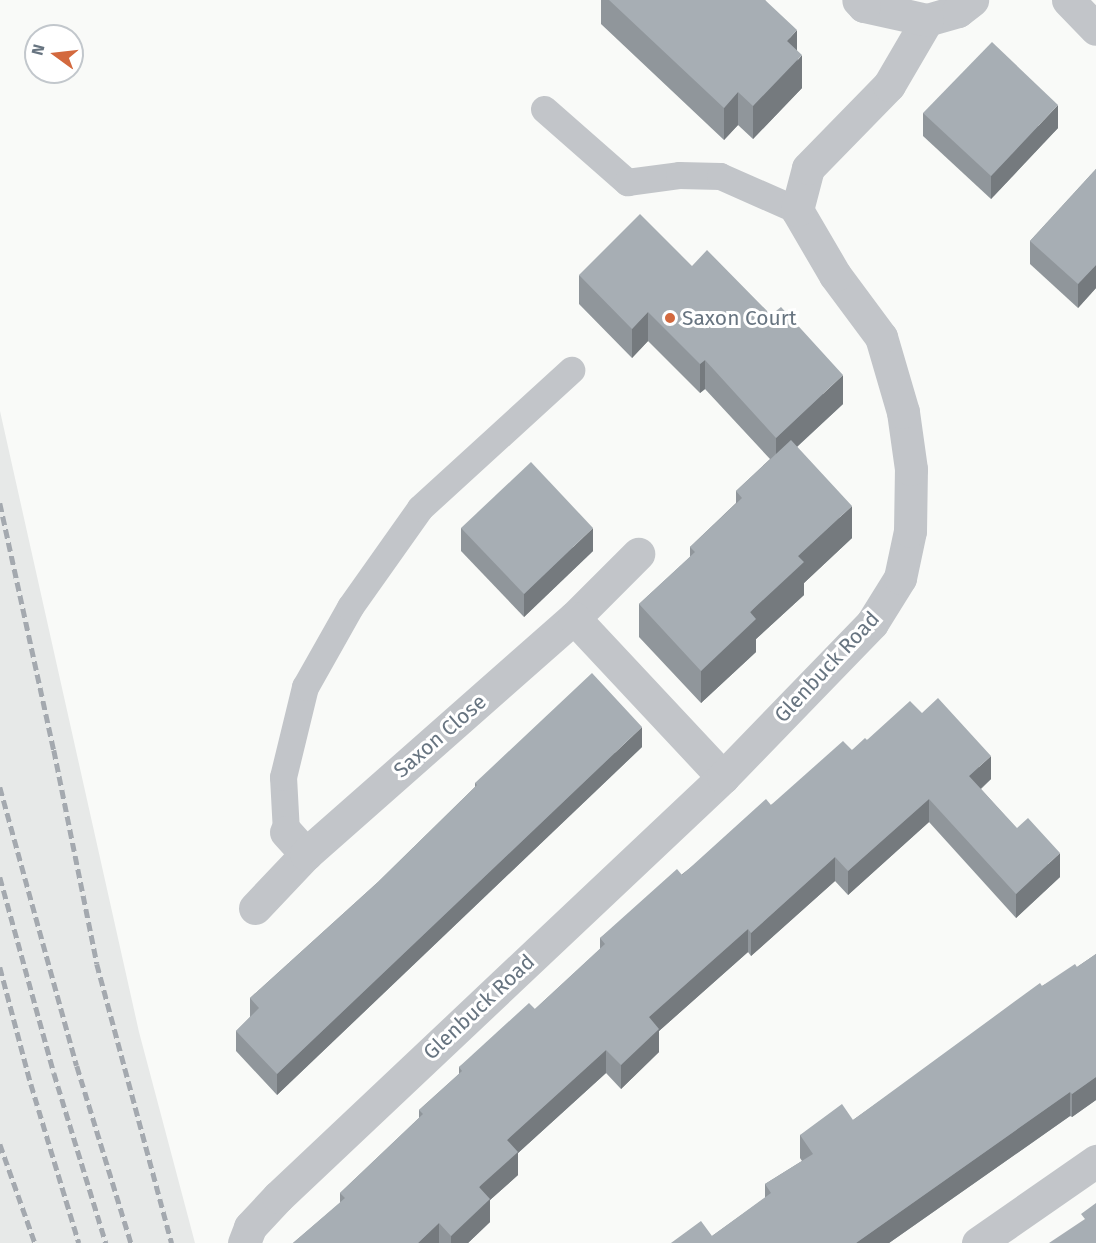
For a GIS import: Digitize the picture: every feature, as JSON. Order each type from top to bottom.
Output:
[{"type":"street","points":[[858,0],[864,6],[927,20],[958,10],[972,0]]},
{"type":"street","points":[[1068,0],[1096,29]]},
{"type":"street","points":[[797,210],[808,168],[889,86],[927,20]]},
{"type":"street","name":"Glenbuck Road","points":[[244,1243],[250,1227],[278,1197],[723,777],[872,623],[900,578],[910,531],[911,469],[903,412],[881,337],[835,275],[797,210]]},
{"type":"street","name":"Saxon Close","points":[[255,908],[296,843],[574,618],[638,554]]},
{"type":"street","points":[[574,618],[723,777]]},
{"type":"street","points":[[978,1243],[1096,1161]]},
{"type":"lane","points":[[544,109],[627,182],[679,175],[720,176],[797,210]]},
{"type":"lane","points":[[296,843],[283,777],[305,687],[350,607],[420,508],[571,370]]},
{"type":"shaded area","points":[[0,411],[139,1032],[195,1243],[0,1243]]},
{"type":"building","points":[[609,0],[765,0],[797,30],[787,41],[802,55],[753,106],[738,92],[724,108]]},
{"type":"building","points":[[992,42],[1058,105],[991,176],[923,113]]},
{"type":"building","points":[[1096,169],[1096,265],[1078,284],[1030,241]]},
{"type":"building","points":[[640,214],[692,266],[707,250],[771,315],[781,307],[843,375],[776,438],[705,360],[700,364],[648,312],[632,329],[579,275]]},
{"type":"building","points":[[791,440],[852,506],[798,556],[804,562],[750,612],[756,619],[701,671],[639,604],[695,552],[690,547],[742,498],[736,491]]},
{"type":"building","points":[[531,462],[593,528],[524,594],[461,528]]},
{"type":"building","points":[[592,673],[642,727],[277,1074],[236,1031],[259,1008],[250,998],[378,882],[477,785],[475,783]]},
{"type":"building","points":[[938,698],[991,756],[969,776],[1017,828],[1028,818],[1060,853],[1016,894],[929,799],[848,871],[835,857],[751,933],[748,929],[649,1017],[659,1029],[621,1065],[606,1050],[507,1140],[518,1152],[479,1187],[490,1199],[451,1236],[439,1223],[418,1243],[293,1243],[345,1198],[340,1193],[423,1114],[419,1110],[462,1071],[459,1067],[529,1003],[535,1009],[605,944],[600,938],[677,869],[682,875],[766,799],[771,805],[843,741],[852,750],[865,738],[867,740],[910,701],[922,713]]},
{"type":"building","points":[[1096,954],[1096,1077],[1072,1094],[1070,1092],[856,1243],[671,1243],[701,1221],[712,1236],[771,1193],[765,1184],[813,1154],[800,1135],[842,1104],[853,1120],[1040,983],[1042,986],[1075,964],[1077,967]]},
{"type":"building","points":[[1096,1203],[1096,1243],[1049,1243],[1085,1219],[1081,1214]]},
{"type":"railway","points":[[0,503],[54,750],[97,964],[172,1243]]},
{"type":"railway","points":[[0,787],[77,1066],[131,1243]]},
{"type":"railway","points":[[0,877],[54,1073],[106,1243]]},
{"type":"railway","points":[[0,967],[31,1084],[79,1243]]},
{"type":"railway","points":[[0,1144],[35,1243]]},
{"type":"place","name":"Saxon Court","points":[[670,318]]}]
